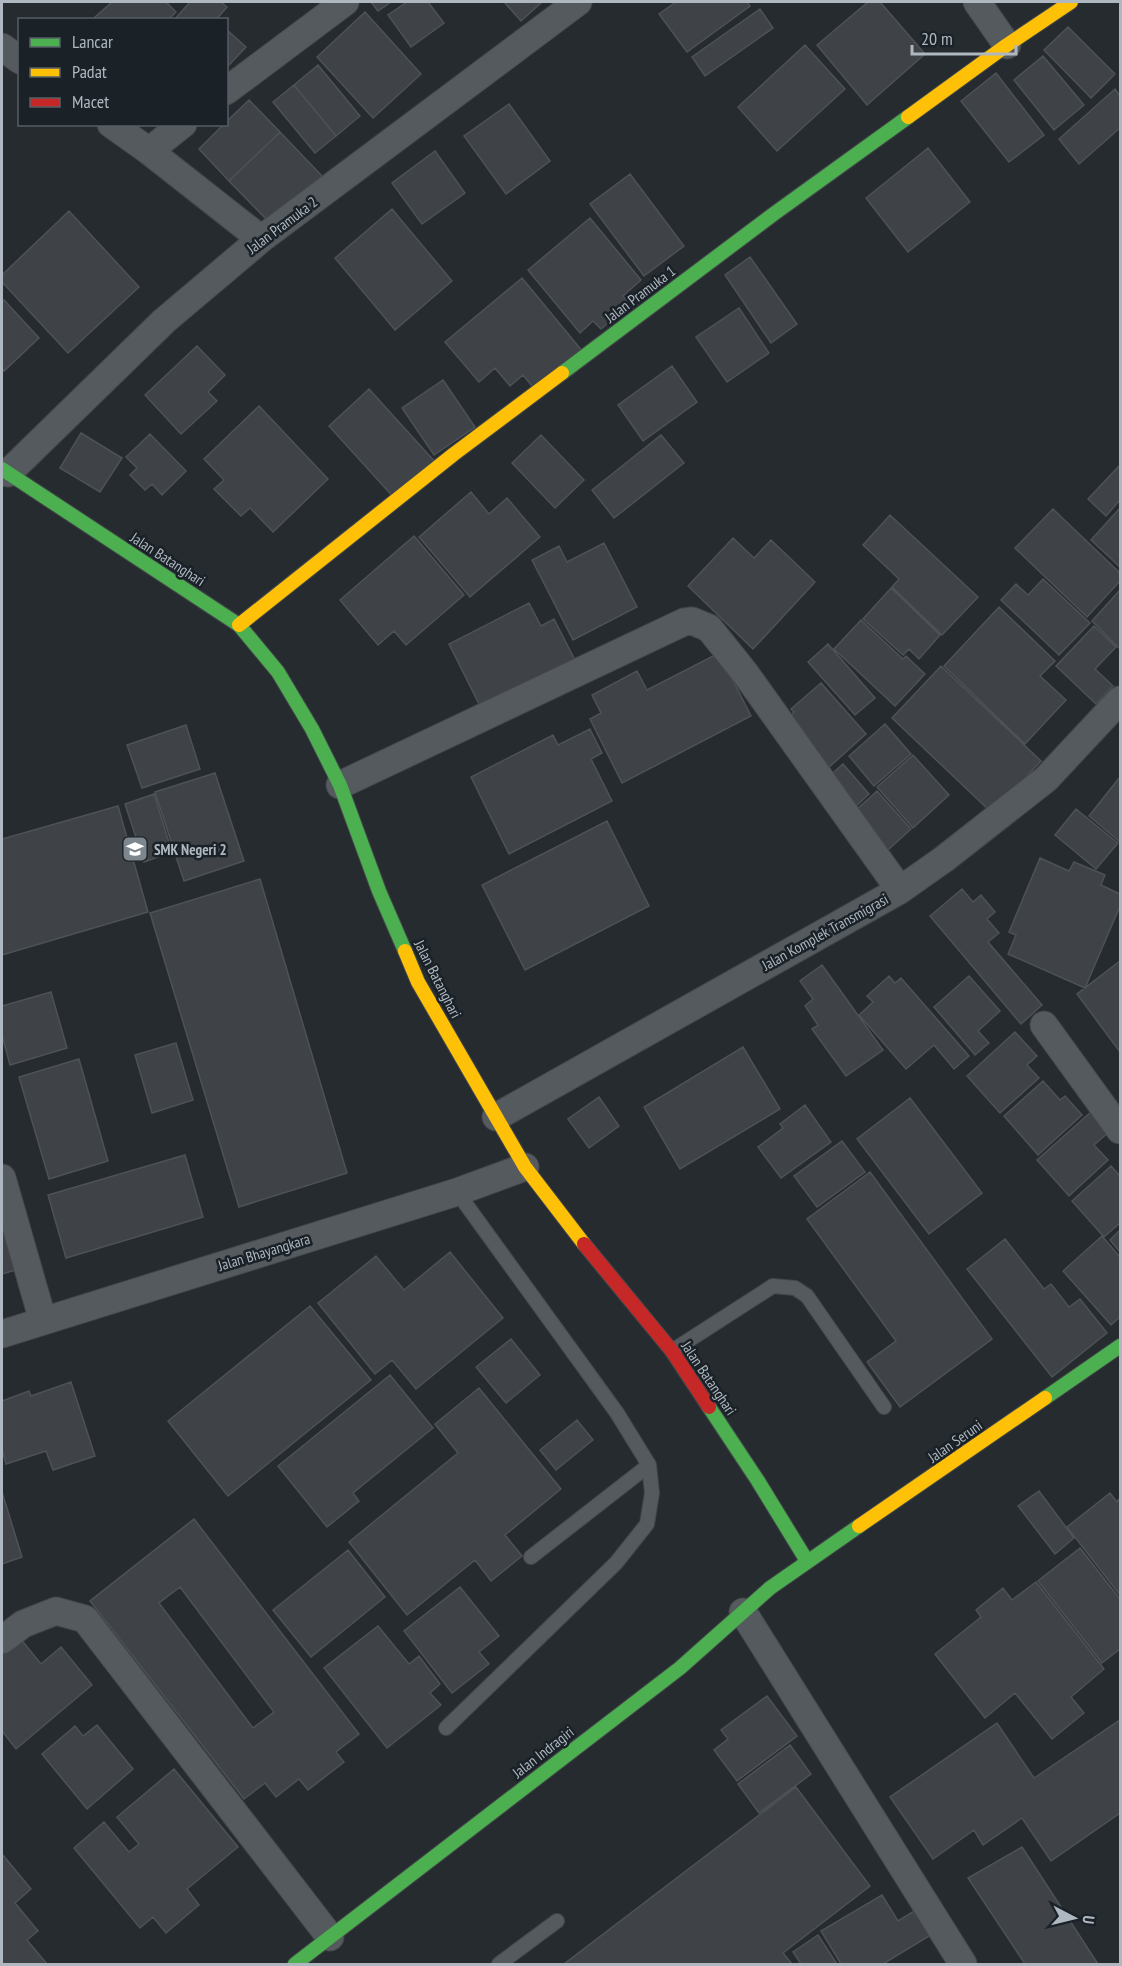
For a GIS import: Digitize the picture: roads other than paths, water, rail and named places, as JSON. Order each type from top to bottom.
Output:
[{"type":"street","points":[[228,90],[345,2]]},
{"type":"street","name":"Jalan Pramuka 2","points":[[5,471],[164,321],[261,239],[578,2]]},
{"type":"street","points":[[977,2],[1007,45]]},
{"type":"street","name":"Jalan Pramuka 1","points":[[239,625],[454,454],[775,213],[1007,45],[1071,2]]},
{"type":"street","points":[[2,47],[18,59]]},
{"type":"street","points":[[114,126],[149,150],[261,239]]},
{"type":"street","points":[[149,150],[180,126]]},
{"type":"street","name":"Jalan Batanghari","points":[[5,471],[239,625],[278,672],[312,729],[340,785],[379,891],[418,982],[525,1167],[564,1219],[672,1351],[758,1481],[807,1561]]},
{"type":"street","points":[[340,785],[684,622],[692,621],[709,628],[745,673],[900,890]]},
{"type":"street","name":"Jalan Komplek Transmigrasi","points":[[496,1117],[900,890],[944,859],[1046,779],[1120,700]]},
{"type":"street","points":[[1044,1025],[1120,1130]]},
{"type":"street","name":"Jalan Bhayangkara","points":[[2,1334],[458,1192],[525,1167]]},
{"type":"street","points":[[2,1178],[43,1321]]},
{"type":"street","name":"Jalan Seruni","points":[[807,1561],[1120,1346]]},
{"type":"street","name":"Jalan Indragiri","points":[[304,1962],[330,1937],[680,1668],[770,1588],[807,1561]]},
{"type":"street","points":[[2,1640],[23,1624],[56,1611],[85,1619],[330,1937]]},
{"type":"street","points":[[743,1612],[963,1965]]},
{"type":"lane","points":[[446,1728],[616,1563],[647,1524],[652,1493],[649,1465],[617,1413],[458,1192]]},
{"type":"lane","points":[[672,1351],[772,1286],[795,1288],[807,1296],[884,1407]]},
{"type":"lane","points":[[531,1557],[649,1465]]},
{"type":"lane","points":[[499,1965],[557,1922]]},
{"type":"place","name":"SMK Negeri 2","points":[[135,849]]}]
